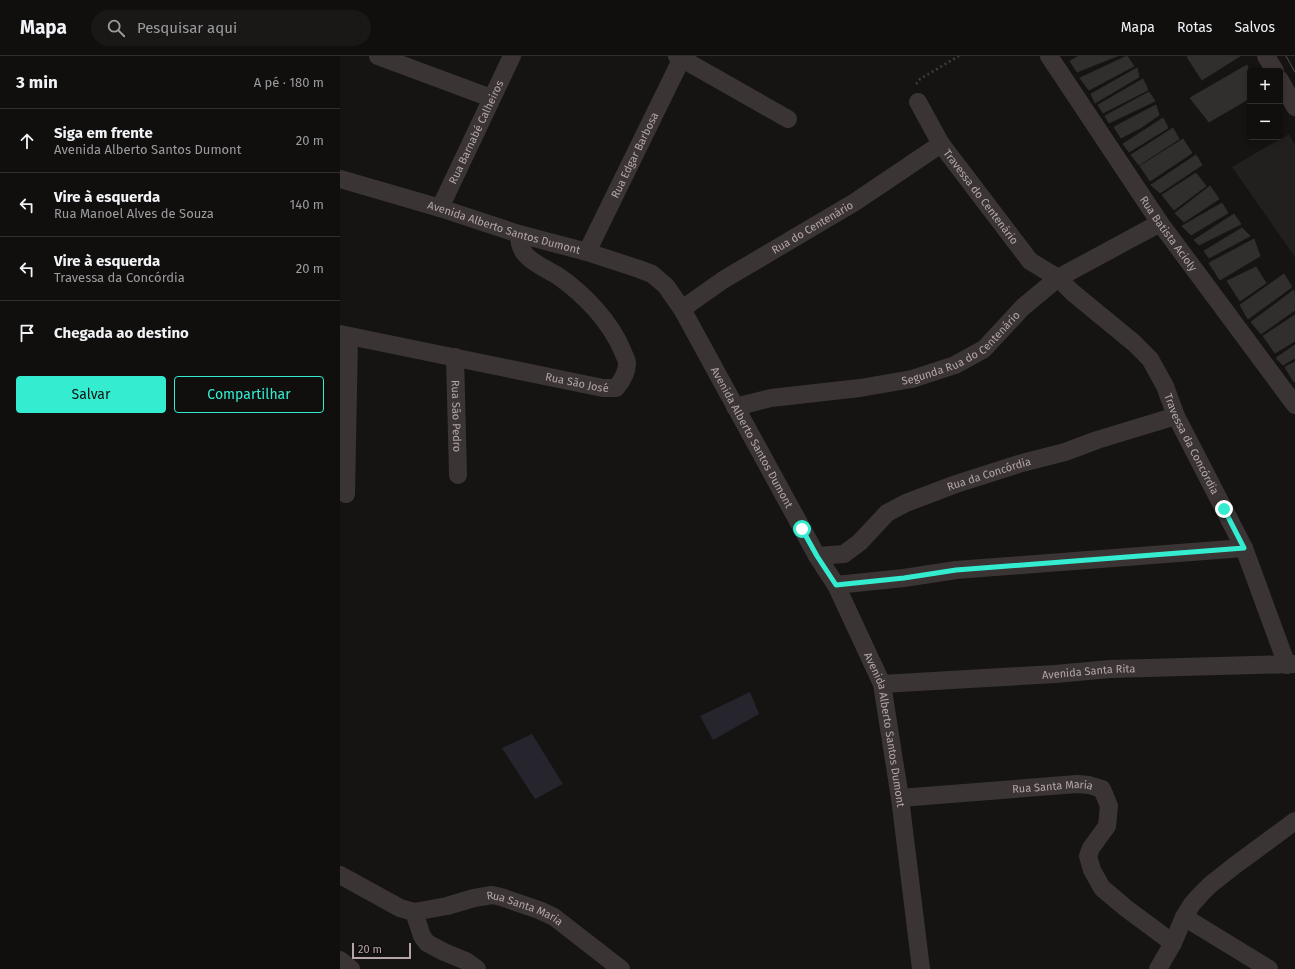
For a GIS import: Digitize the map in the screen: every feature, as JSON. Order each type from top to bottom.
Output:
[{"type":"street","points":[[378,56],[491,98]]},
{"type":"street","name":"Rua Barnabé Calheiros","points":[[440,208],[512,56]]},
{"type":"street","name":"Rua Batista Acioly","points":[[1049,56],[1160,223],[1295,405]]},
{"type":"street","points":[[1266,56],[1273,68]]},
{"type":"street","points":[[680,57],[788,119]]},
{"type":"street","name":"Rua Edgar Barbosa","points":[[586,252],[680,57]]},
{"type":"street","points":[[1283,85],[1295,107]]},
{"type":"street","name":"Travessa do Centenário","points":[[918,102],[941,144],[1030,261],[1058,278]]},
{"type":"street","name":"Rua do Centenário","points":[[682,308],[723,280],[855,202],[941,144]]},
{"type":"street","name":"Avenida Alberto Santos Dumont","points":[[340,179],[440,208],[519,234],[586,252],[652,274],[666,286],[682,308],[817,556],[836,585],[882,684],[900,798],[921,969]]},
{"type":"street","name":"Segunda Rua do Centenário","points":[[735,407],[771,398],[860,388],[912,379],[955,365],[984,349],[1023,307],[1058,278],[1160,223]]},
{"type":"street","name":"Rua São José","points":[[345,335],[603,388],[616,388],[622,382],[627,362],[619,342],[608,325],[590,303],[558,277],[525,255],[520,245],[519,234]]},
{"type":"street","name":"Travessa da Concórdia","points":[[1058,278],[1072,292],[1134,343],[1150,359],[1165,386],[1176,416],[1244,548],[1291,664]]},
{"type":"street","points":[[345,335],[346,494]]},
{"type":"street","name":"Rua São Pedro","points":[[455,357],[458,475]]},
{"type":"street","name":"Rua da Concórdia","points":[[817,556],[844,554],[860,542],[887,513],[913,500],[956,484],[1022,463],[1065,452],[1097,440],[1176,416]]},
{"type":"street","points":[[836,585],[904,578],[956,570],[1244,548]]},
{"type":"street","name":"Avenida Santa Rita","points":[[882,684],[1055,674],[1110,669],[1291,664]]},
{"type":"street","name":"Rua Santa Maria","points":[[900,798],[1077,784],[1089,785],[1102,790],[1109,806],[1108,826],[1091,848],[1088,856],[1092,870],[1102,888],[1127,909],[1173,943]]},
{"type":"street","points":[[1158,969],[1173,943],[1184,917],[1192,904],[1201,894],[1234,866],[1295,821]]},
{"type":"street","name":"Rua Santa Maria","points":[[340,875],[400,908],[414,912],[447,906],[474,898],[492,895],[501,896],[554,917],[621,969]]},
{"type":"street","points":[[414,912],[422,936],[427,943],[477,969]]},
{"type":"street","points":[[1184,917],[1269,969]]},
{"type":"street","points":[[340,960],[351,969]]},
{"type":"path","points":[[918,102],[912,90],[916,84],[959,56]]},
{"type":"shaded area","points":[[1289,134],[1295,145],[1295,257],[1232,167],[1279,140],[1283,140],[1283,137]]},
{"type":"shaded area","points":[[750,692],[759,714],[713,740],[700,716]]},
{"type":"shaded area","points":[[532,734],[563,784],[535,799],[502,748]]},
{"type":"building","points":[[1079,56],[1117,56],[1077,72],[1070,61]]},
{"type":"building","points":[[1127,56],[1134,66],[1089,90],[1080,78]]},
{"type":"building","points":[[1240,56],[1202,80],[1187,57]]},
{"type":"building","points":[[1247,65],[1247,100],[1209,122],[1190,98]]},
{"type":"building","points":[[1137,68],[1139,77],[1095,103],[1091,94]]},
{"type":"building","points":[[1143,79],[1148,90],[1103,113],[1098,105]]},
{"type":"building","points":[[1149,92],[1155,101],[1109,123],[1105,116]]},
{"type":"building","points":[[1156,105],[1159,115],[1142,127],[1121,138],[1114,127]]},
{"type":"building","points":[[1163,118],[1168,128],[1129,152],[1123,144]]},
{"type":"building","points":[[1173,128],[1179,139],[1139,165],[1131,155]]},
{"type":"building","points":[[1183,139],[1192,153],[1150,181],[1140,166]]},
{"type":"building","points":[[1196,155],[1202,165],[1160,193],[1151,185]]},
{"type":"building","points":[[1196,173],[1206,186],[1174,210],[1162,195]]},
{"type":"building","points":[[1210,186],[1219,199],[1184,222],[1175,213]]},
{"type":"building","points":[[1222,203],[1228,213],[1191,235],[1182,226]]},
{"type":"building","points":[[1234,214],[1241,224],[1199,245],[1194,240]]},
{"type":"building","points":[[1242,228],[1250,236],[1209,258],[1204,251]]},
{"type":"building","points":[[1254,239],[1260,256],[1220,280],[1209,263]]},
{"type":"building","points":[[1256,267],[1266,283],[1240,301],[1227,281]]},
{"type":"building","points":[[1284,274],[1292,287],[1248,319],[1240,305]]},
{"type":"building","points":[[1294,290],[1295,310],[1261,334],[1251,322]]},
{"type":"building","points":[[1295,315],[1295,341],[1275,353],[1263,336]]},
{"type":"building","points":[[1295,345],[1295,358],[1283,365],[1276,358]]},
{"type":"building","points":[[1295,362],[1295,381],[1294,382],[1285,367]]},
{"type":"tram line","points":[[1286,56],[1295,72]]},
{"type":"route","points":[[802,529],[836,585],[904,578],[956,570],[1244,548],[1224,509]]}]
